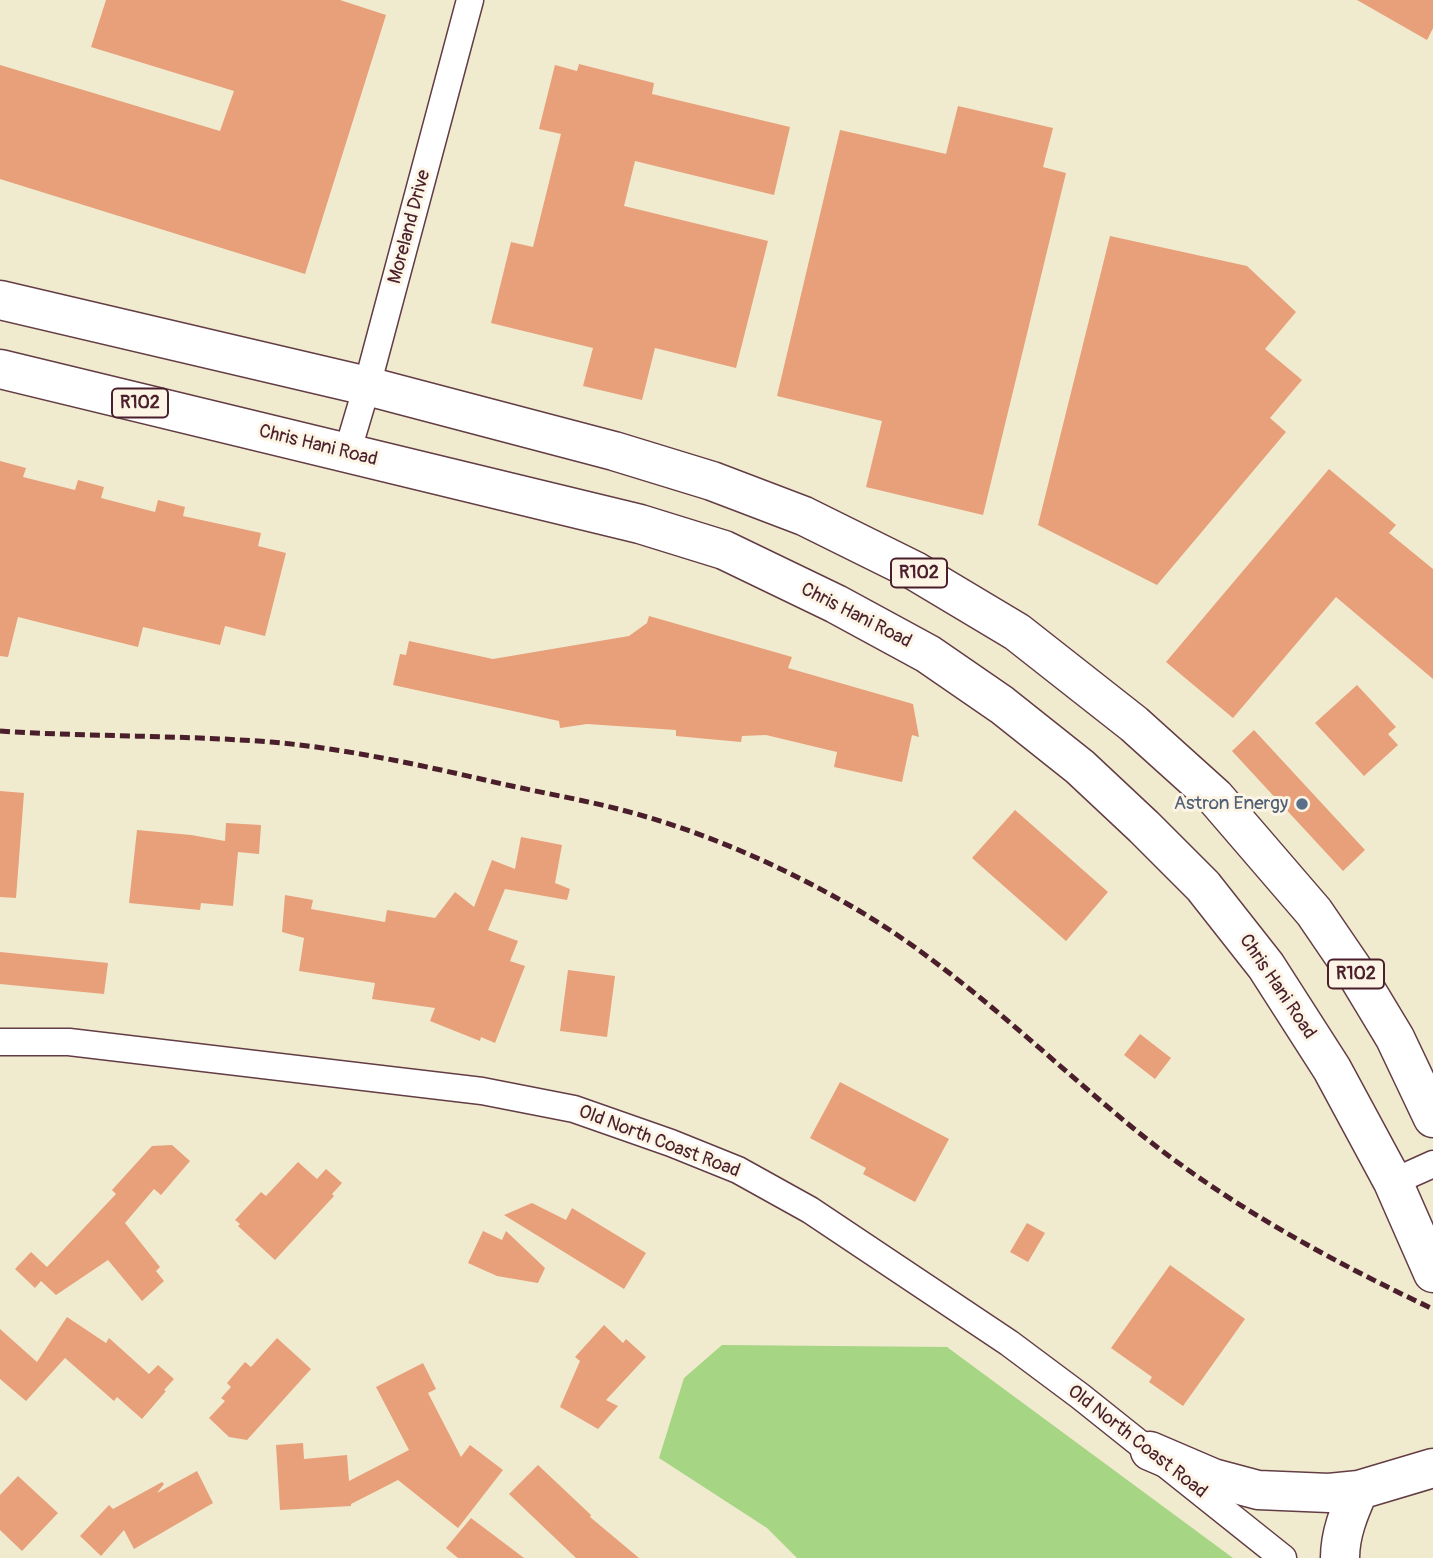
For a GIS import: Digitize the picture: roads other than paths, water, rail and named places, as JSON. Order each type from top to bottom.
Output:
[{"type":"main road","name":"R102","points":[[0,300],[368,386],[614,450],[712,481],[804,516],[915,571],[1017,632],[1134,724],[1215,796],[1314,912],[1357,975],[1395,1038],[1433,1118]]},
{"type":"main road","name":"Chris Hani Road","points":[[0,369],[640,524],[724,550],[836,604],[928,654],[1002,705],[1080,766],[1203,886],[1266,967],[1332,1069],[1393,1182],[1433,1273]]},
{"type":"main road","points":[[1395,1038],[1433,1064]]},
{"type":"main road","points":[[1150,1451],[1213,1478],[1258,1490],[1329,1493],[1359,1490],[1433,1468]]},
{"type":"main road","points":[[1340,1558],[1340,1542],[1359,1490]]},
{"type":"street","name":"Moreland Drive","points":[[347,453],[368,386],[470,0]]},
{"type":"street","name":"Old North Coast Road","points":[[0,1042],[69,1042],[482,1091],[574,1109],[671,1143],[738,1170],[810,1210],[1009,1343],[1283,1558]]},
{"type":"street","points":[[1393,1182],[1433,1164]]},
{"type":"railway","points":[[0,731],[237,740],[331,749],[419,765],[612,808],[723,843],[844,902],[921,952],[993,1009],[1133,1128],[1240,1205],[1316,1250],[1433,1309]]},
{"type":"place","name":"Astron Energy","points":[[1302,804]]}]
